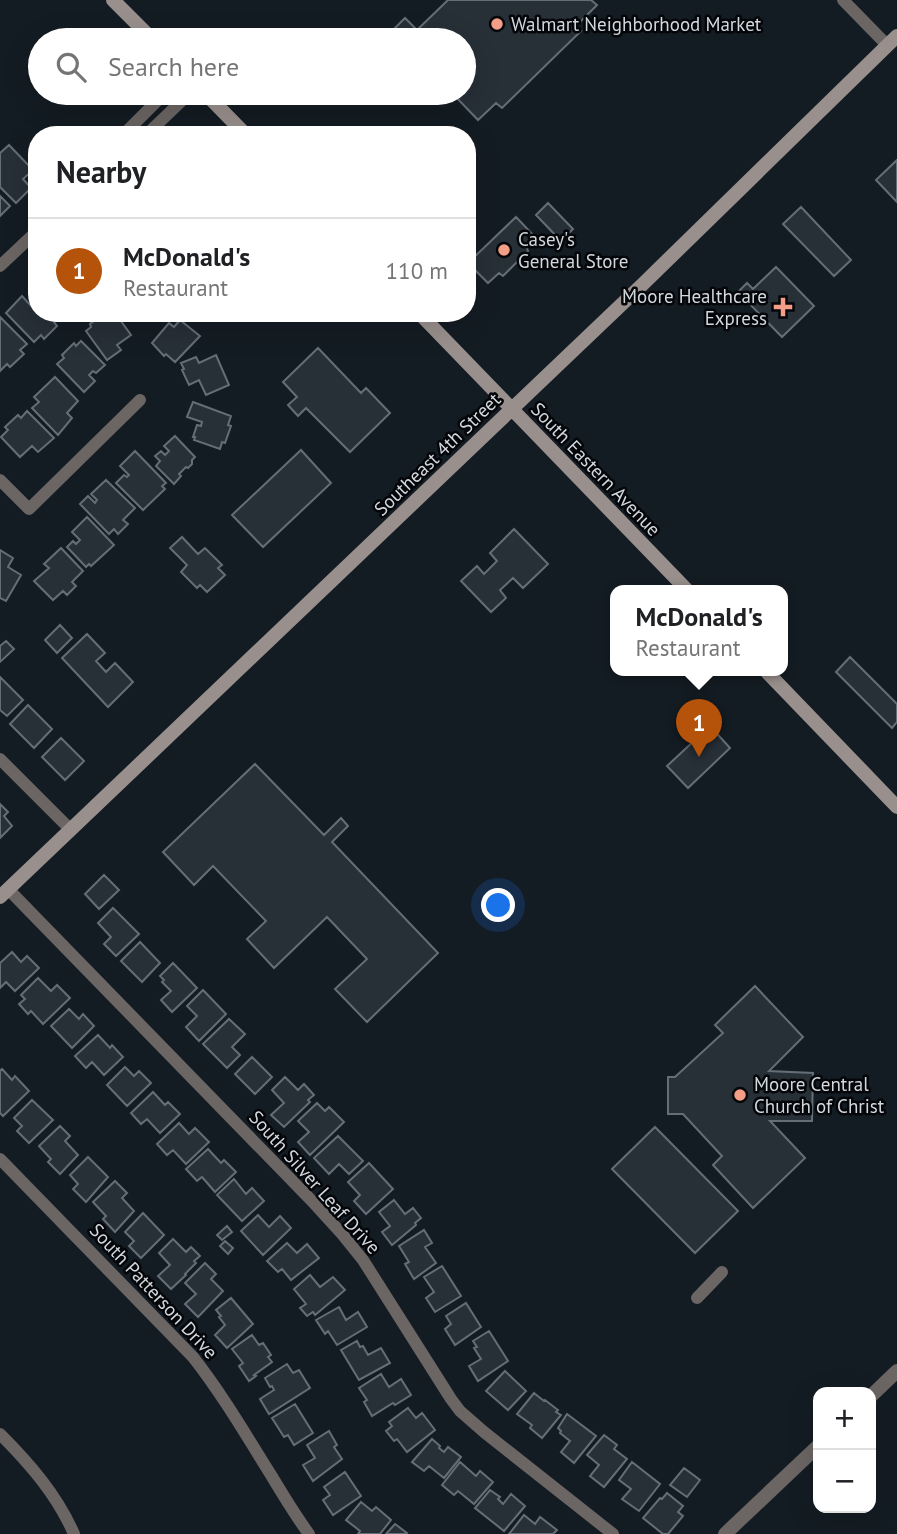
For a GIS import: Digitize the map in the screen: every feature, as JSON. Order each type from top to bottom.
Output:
[{"type":"main road","points":[[113,0],[141,28]]},
{"type":"main road","name":"Southeast 4th Street","points":[[4,893],[653,274],[892,41]]},
{"type":"main road","points":[[217,105],[237,126]]},
{"type":"main road","name":"South Eastern Avenue","points":[[428,322],[682,585]]},
{"type":"main road","points":[[771,676],[897,807]]},
{"type":"street","points":[[843,0],[892,41]]},
{"type":"street","points":[[131,126],[153,105]]},
{"type":"street","points":[[155,126],[177,105]]},
{"type":"street","points":[[0,267],[28,240]]},
{"type":"street","points":[[0,480],[29,509],[140,400]]},
{"type":"street","points":[[0,760],[71,830]]},
{"type":"street","name":"South Silver Leaf Drive","points":[[4,893],[342,1234],[363,1260],[450,1399],[460,1410],[612,1534]]},
{"type":"street","name":"South Patterson Drive","points":[[0,1159],[193,1357],[222,1396],[309,1534]]},
{"type":"street","points":[[697,1298],[722,1272]]},
{"type":"street","points":[[876,1391],[897,1371]]},
{"type":"street","points":[[0,1434],[44,1482],[74,1534]]},
{"type":"street","points":[[725,1534],[814,1450]]},
{"type":"building","points":[[448,0],[591,0],[597,5],[576,26],[581,31],[502,108],[496,103],[478,120],[464,105],[476,105],[476,28],[419,28]]},
{"type":"building","points":[[405,18],[415,28],[395,28]]},
{"type":"building","points":[[9,145],[28,165],[28,174],[23,179],[28,185],[28,191],[16,203],[0,187],[0,153]]},
{"type":"building","points":[[897,160],[897,202],[876,180]]},
{"type":"building","points":[[0,196],[10,206],[0,216]]},
{"type":"building","points":[[548,203],[573,229],[561,241],[536,215]]},
{"type":"building","points":[[801,207],[851,260],[834,276],[783,224]]},
{"type":"building","name":"Casey's General Store","points":[[516,217],[535,237],[526,246],[528,251],[503,276],[499,273],[488,283],[476,271],[476,255]]},
{"type":"building","points":[[776,267],[814,306],[782,337],[738,292],[747,283],[753,289]]},
{"type":"building","points":[[22,296],[28,303],[28,322],[54,322],[57,326],[44,339],[41,335],[34,342],[6,313]]},
{"type":"building","points":[[0,317],[27,344],[20,350],[24,354],[10,367],[7,364],[0,371]]},
{"type":"building","points":[[122,322],[131,335],[117,345],[121,350],[107,360],[86,331],[91,327],[90,324]]},
{"type":"building","points":[[178,322],[182,322],[200,336],[175,362],[166,354],[164,356],[152,343],[169,323],[174,327]]},
{"type":"building","points":[[81,341],[105,365],[89,375],[95,381],[84,392],[57,364],[74,343],[76,346]]},
{"type":"building","points":[[318,348],[361,393],[366,388],[390,413],[350,452],[306,408],[298,416],[288,405],[297,397],[283,382]]},
{"type":"building","points":[[216,355],[229,385],[206,395],[199,380],[189,385],[181,363],[196,357],[199,363]]},
{"type":"building","points":[[55,377],[78,401],[67,413],[72,418],[58,435],[32,408],[39,402],[34,397]]},
{"type":"building","points":[[193,402],[231,416],[228,425],[231,426],[220,449],[194,440],[197,425],[201,426],[202,422],[187,417]]},
{"type":"building","points":[[27,411],[54,438],[38,452],[32,446],[20,457],[1,437],[8,430],[5,427],[18,415],[21,418]]},
{"type":"building","points":[[175,436],[195,457],[192,464],[179,474],[181,476],[174,484],[156,466],[160,461],[155,456],[161,451],[165,455],[169,451],[164,446]]},
{"type":"building","points":[[301,450],[331,483],[263,547],[232,515]]},
{"type":"building","points":[[135,451],[166,483],[162,486],[165,489],[143,510],[116,483],[124,475],[129,475],[120,466]]},
{"type":"building","points":[[106,480],[135,508],[123,520],[128,524],[118,534],[114,529],[109,534],[80,504],[88,496],[95,503],[97,500],[91,494]]},
{"type":"building","points":[[87,517],[114,545],[91,566],[89,564],[86,567],[67,547],[73,541],[76,544],[80,540],[72,532]]},
{"type":"building","points":[[514,529],[548,564],[523,588],[513,578],[500,590],[506,598],[491,612],[461,581],[477,566],[484,574],[497,561],[490,553]]},
{"type":"building","points":[[182,537],[198,554],[205,548],[222,565],[218,568],[225,575],[207,592],[200,585],[197,588],[181,572],[187,565],[170,548]]},
{"type":"building","points":[[61,548],[83,571],[72,582],[76,586],[67,595],[63,591],[53,600],[34,581],[49,568],[44,564]]},
{"type":"building","points":[[0,550],[13,558],[8,567],[21,575],[6,601],[0,598]]},
{"type":"building","points":[[60,625],[72,638],[57,653],[45,640]]},
{"type":"building","points":[[87,634],[105,653],[96,661],[106,672],[115,663],[133,682],[108,707],[62,658]]},
{"type":"building","points":[[6,641],[14,649],[0,662],[0,646]]},
{"type":"building","points":[[850,657],[897,704],[897,722],[892,728],[836,672]]},
{"type":"building","points":[[0,677],[23,700],[7,716],[0,710]]},
{"type":"building","points":[[28,705],[52,729],[34,748],[10,724]]},
{"type":"building","points":[[710,726],[730,748],[688,788],[667,766]]},
{"type":"building","points":[[61,738],[84,761],[65,780],[42,757]]},
{"type":"building","points":[[255,764],[324,835],[341,818],[348,826],[332,842],[438,953],[367,1022],[335,989],[367,959],[327,917],[274,968],[247,939],[266,921],[213,866],[194,885],[163,852]]},
{"type":"building","points":[[0,804],[8,812],[4,816],[12,826],[0,838]]},
{"type":"building","points":[[104,875],[119,890],[99,909],[85,894]]},
{"type":"building","points":[[113,908],[139,934],[116,956],[104,944],[111,937],[98,923]]},
{"type":"building","points":[[140,942],[160,963],[142,982],[121,961]]},
{"type":"building","points":[[12,952],[21,962],[27,956],[39,968],[15,991],[6,982],[0,988],[0,963]]},
{"type":"building","points":[[173,963],[197,988],[172,1012],[161,1000],[171,991],[160,976]]},
{"type":"building","points":[[38,978],[51,991],[57,985],[70,998],[43,1024],[31,1011],[28,1014],[19,1004],[25,999],[21,995]]},
{"type":"building","name":"Moore Central Church of Christ","points":[[755,986],[803,1037],[769,1071],[813,1073],[812,1121],[770,1121],[805,1158],[753,1208],[713,1165],[722,1156],[683,1114],[668,1114],[668,1077],[675,1077],[723,1033],[715,1025]]},
{"type":"building","points":[[203,990],[226,1014],[199,1041],[186,1027],[197,1016],[187,1006]]},
{"type":"building","points":[[69,1009],[79,1019],[83,1014],[94,1026],[72,1048],[51,1026]]},
{"type":"building","points":[[229,1019],[245,1034],[232,1047],[240,1055],[227,1068],[203,1044]]},
{"type":"building","points":[[98,1035],[123,1057],[104,1075],[92,1062],[86,1068],[75,1056]]},
{"type":"building","points":[[252,1057],[272,1077],[255,1094],[235,1074]]},
{"type":"building","points":[[125,1067],[134,1076],[139,1071],[151,1083],[127,1106],[107,1085]]},
{"type":"building","points":[[2,1069],[12,1080],[15,1076],[29,1091],[3,1116],[0,1113]]},
{"type":"building","points":[[285,1077],[298,1090],[304,1084],[314,1095],[284,1127],[271,1115],[284,1103],[272,1090]]},
{"type":"building","points":[[153,1092],[165,1105],[168,1102],[180,1114],[160,1133],[147,1119],[141,1124],[131,1113]]},
{"type":"building","points":[[32,1100],[53,1120],[29,1143],[17,1131],[22,1126],[14,1118]]},
{"type":"building","points":[[317,1103],[325,1111],[329,1107],[344,1122],[310,1155],[298,1142],[309,1132],[298,1121]]},
{"type":"building","points":[[179,1123],[189,1134],[195,1128],[209,1142],[186,1164],[173,1150],[167,1155],[157,1144]]},
{"type":"building","points":[[60,1126],[70,1136],[65,1141],[78,1155],[60,1174],[48,1162],[51,1159],[39,1146]]},
{"type":"building","points":[[655,1127],[738,1211],[695,1253],[612,1169]]},
{"type":"building","points":[[338,1136],[363,1161],[349,1174],[339,1164],[329,1174],[314,1158]]},
{"type":"building","points":[[208,1149],[221,1163],[224,1160],[236,1172],[215,1192],[202,1177],[197,1181],[186,1169]]},
{"type":"building","points":[[88,1157],[108,1177],[86,1202],[73,1189],[78,1184],[70,1175]]},
{"type":"building","points":[[369,1163],[393,1189],[366,1214],[354,1201],[360,1195],[348,1182]]},
{"type":"building","points":[[234,1179],[246,1194],[252,1188],[264,1201],[242,1221],[217,1195]]},
{"type":"building","points":[[115,1181],[127,1193],[122,1198],[134,1211],[115,1232],[103,1219],[106,1216],[93,1202]]},
{"type":"building","points":[[394,1200],[405,1214],[413,1208],[421,1218],[392,1245],[382,1232],[390,1226],[379,1212]]},
{"type":"building","points":[[143,1213],[164,1235],[141,1258],[129,1246],[134,1241],[125,1232]]},
{"type":"building","points":[[258,1215],[269,1227],[280,1216],[291,1228],[263,1255],[241,1231]]},
{"type":"building","points":[[227,1226],[232,1232],[222,1240],[217,1235]]},
{"type":"building","points":[[424,1230],[432,1243],[425,1247],[436,1263],[414,1279],[405,1264],[409,1262],[399,1246]]},
{"type":"building","points":[[173,1239],[186,1252],[191,1247],[200,1256],[171,1289],[158,1276],[170,1265],[159,1253]]},
{"type":"building","points":[[225,1241],[233,1248],[228,1254],[220,1246]]},
{"type":"building","points":[[287,1243],[297,1253],[307,1244],[319,1258],[291,1280],[282,1269],[278,1272],[267,1261]]},
{"type":"building","points":[[205,1263],[216,1274],[211,1279],[223,1291],[198,1317],[185,1304],[196,1294],[185,1283]]},
{"type":"building","points":[[442,1266],[461,1296],[435,1312],[426,1298],[434,1292],[424,1277]]},
{"type":"building","points":[[310,1275],[320,1287],[333,1277],[345,1290],[315,1315],[313,1312],[307,1316],[300,1308],[306,1304],[294,1289]]},
{"type":"building","points":[[231,1298],[253,1324],[227,1348],[215,1335],[225,1325],[216,1310]]},
{"type":"building","points":[[466,1303],[481,1327],[455,1345],[445,1329],[451,1324],[446,1316]]},
{"type":"building","points":[[339,1307],[346,1320],[358,1312],[367,1327],[337,1345],[328,1331],[325,1334],[316,1320]]},
{"type":"building","points":[[489,1331],[508,1361],[478,1381],[469,1366],[481,1359],[473,1341]]},
{"type":"building","points":[[252,1335],[259,1345],[263,1343],[272,1362],[249,1381],[239,1366],[243,1363],[232,1349]]},
{"type":"building","points":[[357,1341],[368,1355],[381,1348],[390,1363],[359,1380],[341,1350]]},
{"type":"building","points":[[287,1364],[293,1373],[299,1370],[310,1388],[269,1414],[260,1399],[274,1390],[265,1378]]},
{"type":"building","points":[[505,1371],[526,1391],[508,1410],[486,1391]]},
{"type":"building","points":[[381,1374],[389,1387],[401,1379],[411,1395],[372,1416],[364,1402],[367,1400],[359,1388]]},
{"type":"building","points":[[534,1393],[561,1415],[542,1438],[530,1428],[532,1425],[517,1414]]},
{"type":"building","points":[[295,1404],[313,1433],[294,1445],[288,1435],[284,1437],[272,1418]]},
{"type":"building","points":[[408,1408],[416,1418],[422,1413],[435,1430],[407,1452],[397,1439],[394,1441],[386,1431],[392,1426],[389,1422]]},
{"type":"building","points":[[567,1414],[596,1436],[574,1463],[561,1452],[570,1441],[558,1428]]},
{"type":"building","points":[[329,1431],[337,1445],[334,1447],[342,1459],[313,1481],[303,1465],[315,1458],[307,1445]]},
{"type":"building","points":[[604,1435],[617,1445],[614,1449],[627,1459],[604,1487],[590,1476],[599,1465],[587,1455]]},
{"type":"building","points":[[432,1439],[444,1452],[448,1447],[461,1457],[444,1478],[429,1466],[424,1471],[412,1462]]},
{"type":"building","points":[[460,1462],[476,1476],[480,1471],[493,1482],[474,1504],[458,1491],[454,1495],[442,1485]]},
{"type":"building","points":[[632,1462],[660,1484],[639,1511],[622,1499],[631,1489],[619,1480]]},
{"type":"building","points":[[684,1468],[700,1480],[687,1497],[670,1485]]},
{"type":"building","points":[[345,1472],[361,1496],[333,1515],[323,1500],[330,1495],[324,1487]]},
{"type":"building","points":[[490,1490],[500,1497],[498,1499],[503,1504],[511,1494],[525,1506],[504,1531],[475,1508]]},
{"type":"building","points":[[667,1493],[683,1506],[678,1512],[683,1516],[668,1534],[663,1534],[643,1518]]},
{"type":"building","points":[[361,1502],[372,1511],[376,1507],[391,1520],[380,1534],[358,1534],[360,1531],[346,1520]]},
{"type":"building","points":[[524,1515],[535,1524],[540,1517],[557,1530],[553,1534],[509,1534]]},
{"type":"building","points":[[395,1524],[407,1533],[386,1534]]},
{"type":"place","name":"Walmart Neighborhood Market","points":[[497,24]]},
{"type":"place","name":"Casey's General Store","points":[[504,250]]},
{"type":"place","name":"Moore Healthcare Express","points":[[783,307]]},
{"type":"place","name":"McDonald's","points":[[699,757]]},
{"type":"place","name":"Moore Central Church of Christ","points":[[740,1095]]}]
